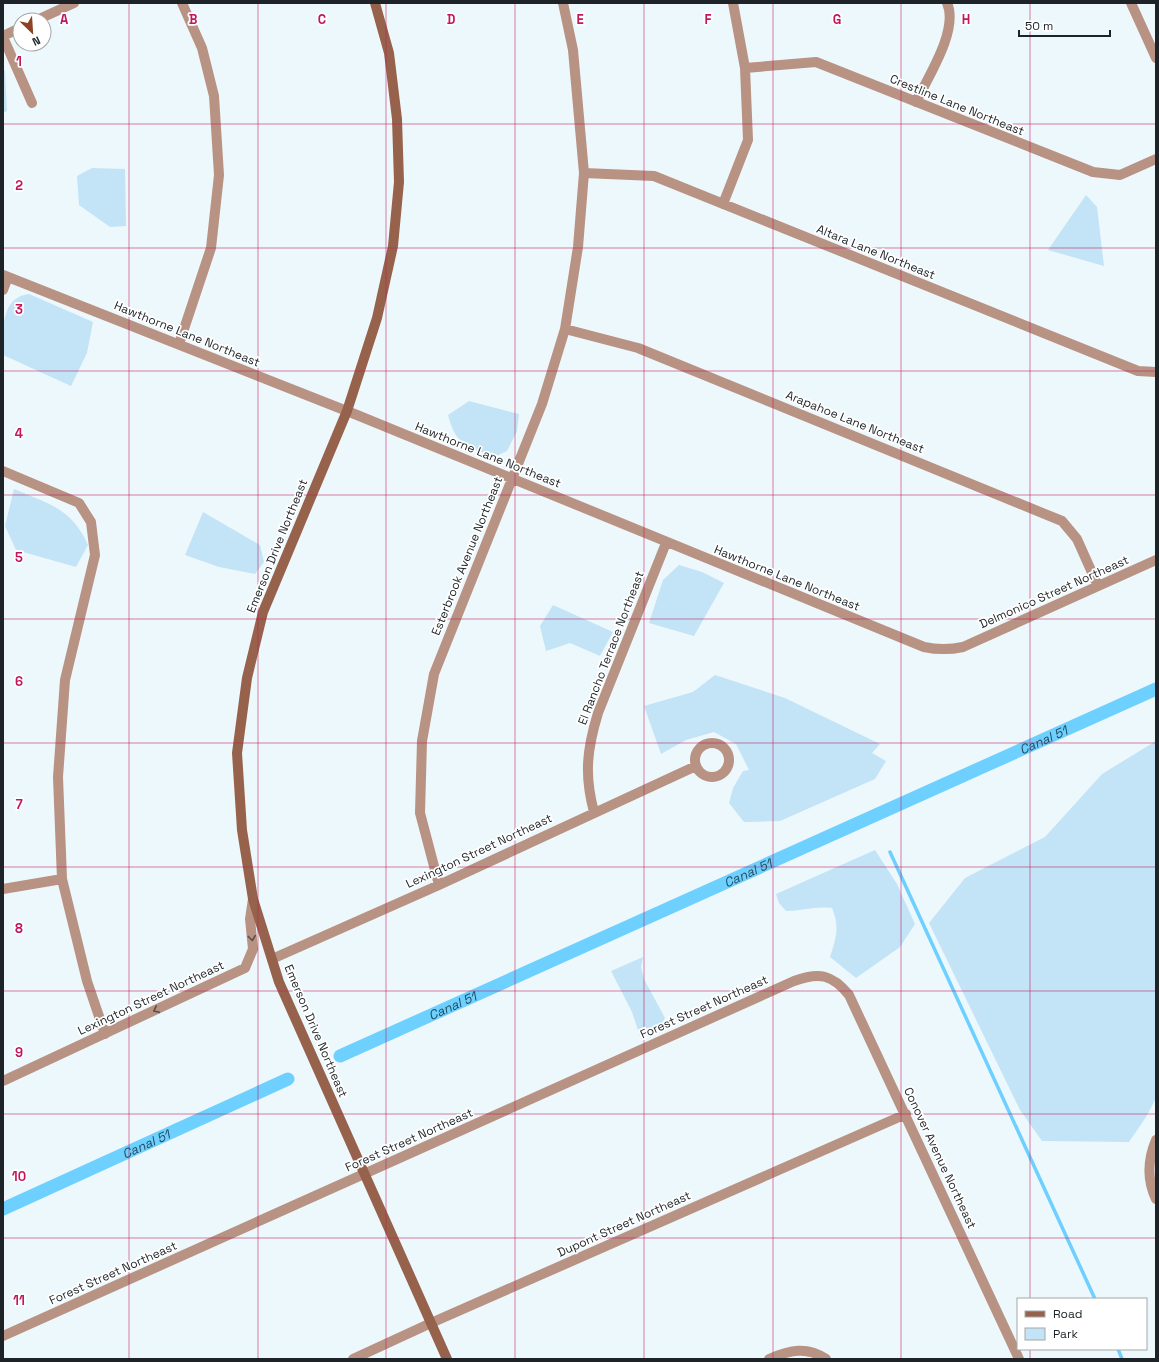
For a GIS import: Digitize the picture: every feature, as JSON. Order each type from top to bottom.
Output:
[{"type":"street","points":[[52,13],[74,3]]},
{"type":"street","points":[[179,344],[211,248],[219,175],[214,96],[202,48],[182,3]]},
{"type":"street","name":"Emerson Drive Northeast","points":[[375,3],[389,53],[397,119],[398,182],[393,246],[377,318],[347,411],[263,612],[247,678],[237,753],[242,830],[253,899],[282,989],[447,1359]]},
{"type":"street","name":"Esterbrook Avenue Northeast","points":[[439,885],[420,813],[422,741],[434,674],[542,404],[565,329],[578,247],[584,174],[573,50],[562,3]]},
{"type":"street","points":[[723,204],[748,140],[745,68],[733,3]]},
{"type":"street","points":[[916,102],[948,34],[951,11],[947,3]]},
{"type":"street","points":[[1131,3],[1156,58]]},
{"type":"street","points":[[3,36],[32,103]]},
{"type":"street","name":"Crestline Lane Northeast","points":[[745,68],[816,62],[1093,172],[1120,175],[1156,159]]},
{"type":"street","name":"Altara Lane Northeast","points":[[584,174],[654,176],[1138,371],[1156,372]]},
{"type":"street","points":[[3,290],[6,276]]},
{"type":"street","name":"Hawthorne Lane Northeast","points":[[6,276],[347,411],[666,543],[923,646],[937,650],[951,650],[963,646]]},
{"type":"street","name":"Arapahoe Lane Northeast","points":[[565,329],[638,348],[1062,521],[1077,539],[1098,586]]},
{"type":"street","points":[[3,471],[79,503],[91,522],[95,555],[65,680],[58,777],[62,879],[86,981],[105,1034]]},
{"type":"street","name":"El Rancho Terrace Northeast","points":[[594,812],[588,790],[590,738],[598,713],[666,543]]},
{"type":"street","name":"Delmonico Street Northeast","points":[[963,646],[1156,560]]},
{"type":"street","name":"Lexington Street Northeast","points":[[272,959],[439,885],[696,766]]},
{"type":"street","points":[[3,890],[62,879]]},
{"type":"street","name":"Lexington Street Northeast","points":[[3,1080],[246,968],[254,949],[250,919],[253,899]]},
{"type":"street","name":"Forest Street Northeast","points":[[3,1336],[794,981],[807,977],[827,977]]},
{"type":"street","name":"Conover Avenue Northeast","points":[[827,977],[836,981],[849,995],[906,1114],[1019,1359]]},
{"type":"street","name":"Dupont Street Northeast","points":[[354,1359],[431,1323],[906,1114]]},
{"type":"street","points":[[1156,1140],[1150,1154],[1150,1187],[1156,1199]]},
{"type":"street","points":[[769,1359],[793,1350],[813,1351],[826,1359]]},
{"type":"green space","points":[[3,69],[5,71],[7,111],[3,113]]},
{"type":"green space","points":[[92,168],[125,169],[126,226],[110,227],[79,205],[77,176]]},
{"type":"green space","points":[[1086,195],[1097,207],[1104,266],[1048,250]]},
{"type":"green space","points":[[29,294],[93,322],[87,353],[71,386],[3,355],[3,335],[5,317],[8,308],[20,297]]},
{"type":"green space","points":[[469,401],[519,414],[517,431],[507,451],[494,457],[464,444],[459,439],[451,425],[448,415]]},
{"type":"green space","points":[[14,489],[58,509],[67,515],[82,533],[88,545],[76,567],[16,550],[5,526]]},
{"type":"green space","points":[[203,512],[260,545],[264,562],[255,574],[219,567],[185,555]]},
{"type":"green space","points":[[679,565],[702,572],[724,583],[694,636],[649,623],[663,580]]},
{"type":"green space","points":[[553,605],[613,632],[600,656],[570,643],[546,651],[540,626]]},
{"type":"green space","points":[[715,675],[785,698],[880,744],[872,753],[886,761],[875,779],[780,821],[744,822],[729,803],[733,788],[743,771],[749,770],[736,744],[714,732],[686,740],[661,754],[644,706],[693,692]]},
{"type":"green space","points":[[1156,741],[1156,1098],[1146,1117],[1129,1142],[1042,1141],[1020,1110],[929,923],[965,878],[1045,837],[1102,774]]},
{"type":"green space","points":[[875,850],[897,884],[915,924],[900,947],[856,978],[830,957],[836,932],[836,921],[832,908],[786,911],[779,903],[776,894]]},
{"type":"green space","points":[[643,957],[641,967],[644,979],[665,1018],[660,1027],[640,1036],[632,1012],[611,971]]},
{"type":"waterway","name":"Canal 51","points":[[340,1056],[1156,689]]},
{"type":"waterway","points":[[890,852],[1095,1298]]},
{"type":"waterway","name":"Canal 51","points":[[3,1209],[288,1079]]},
{"type":"waterway","points":[[1118,1350],[1122,1359]]}]
